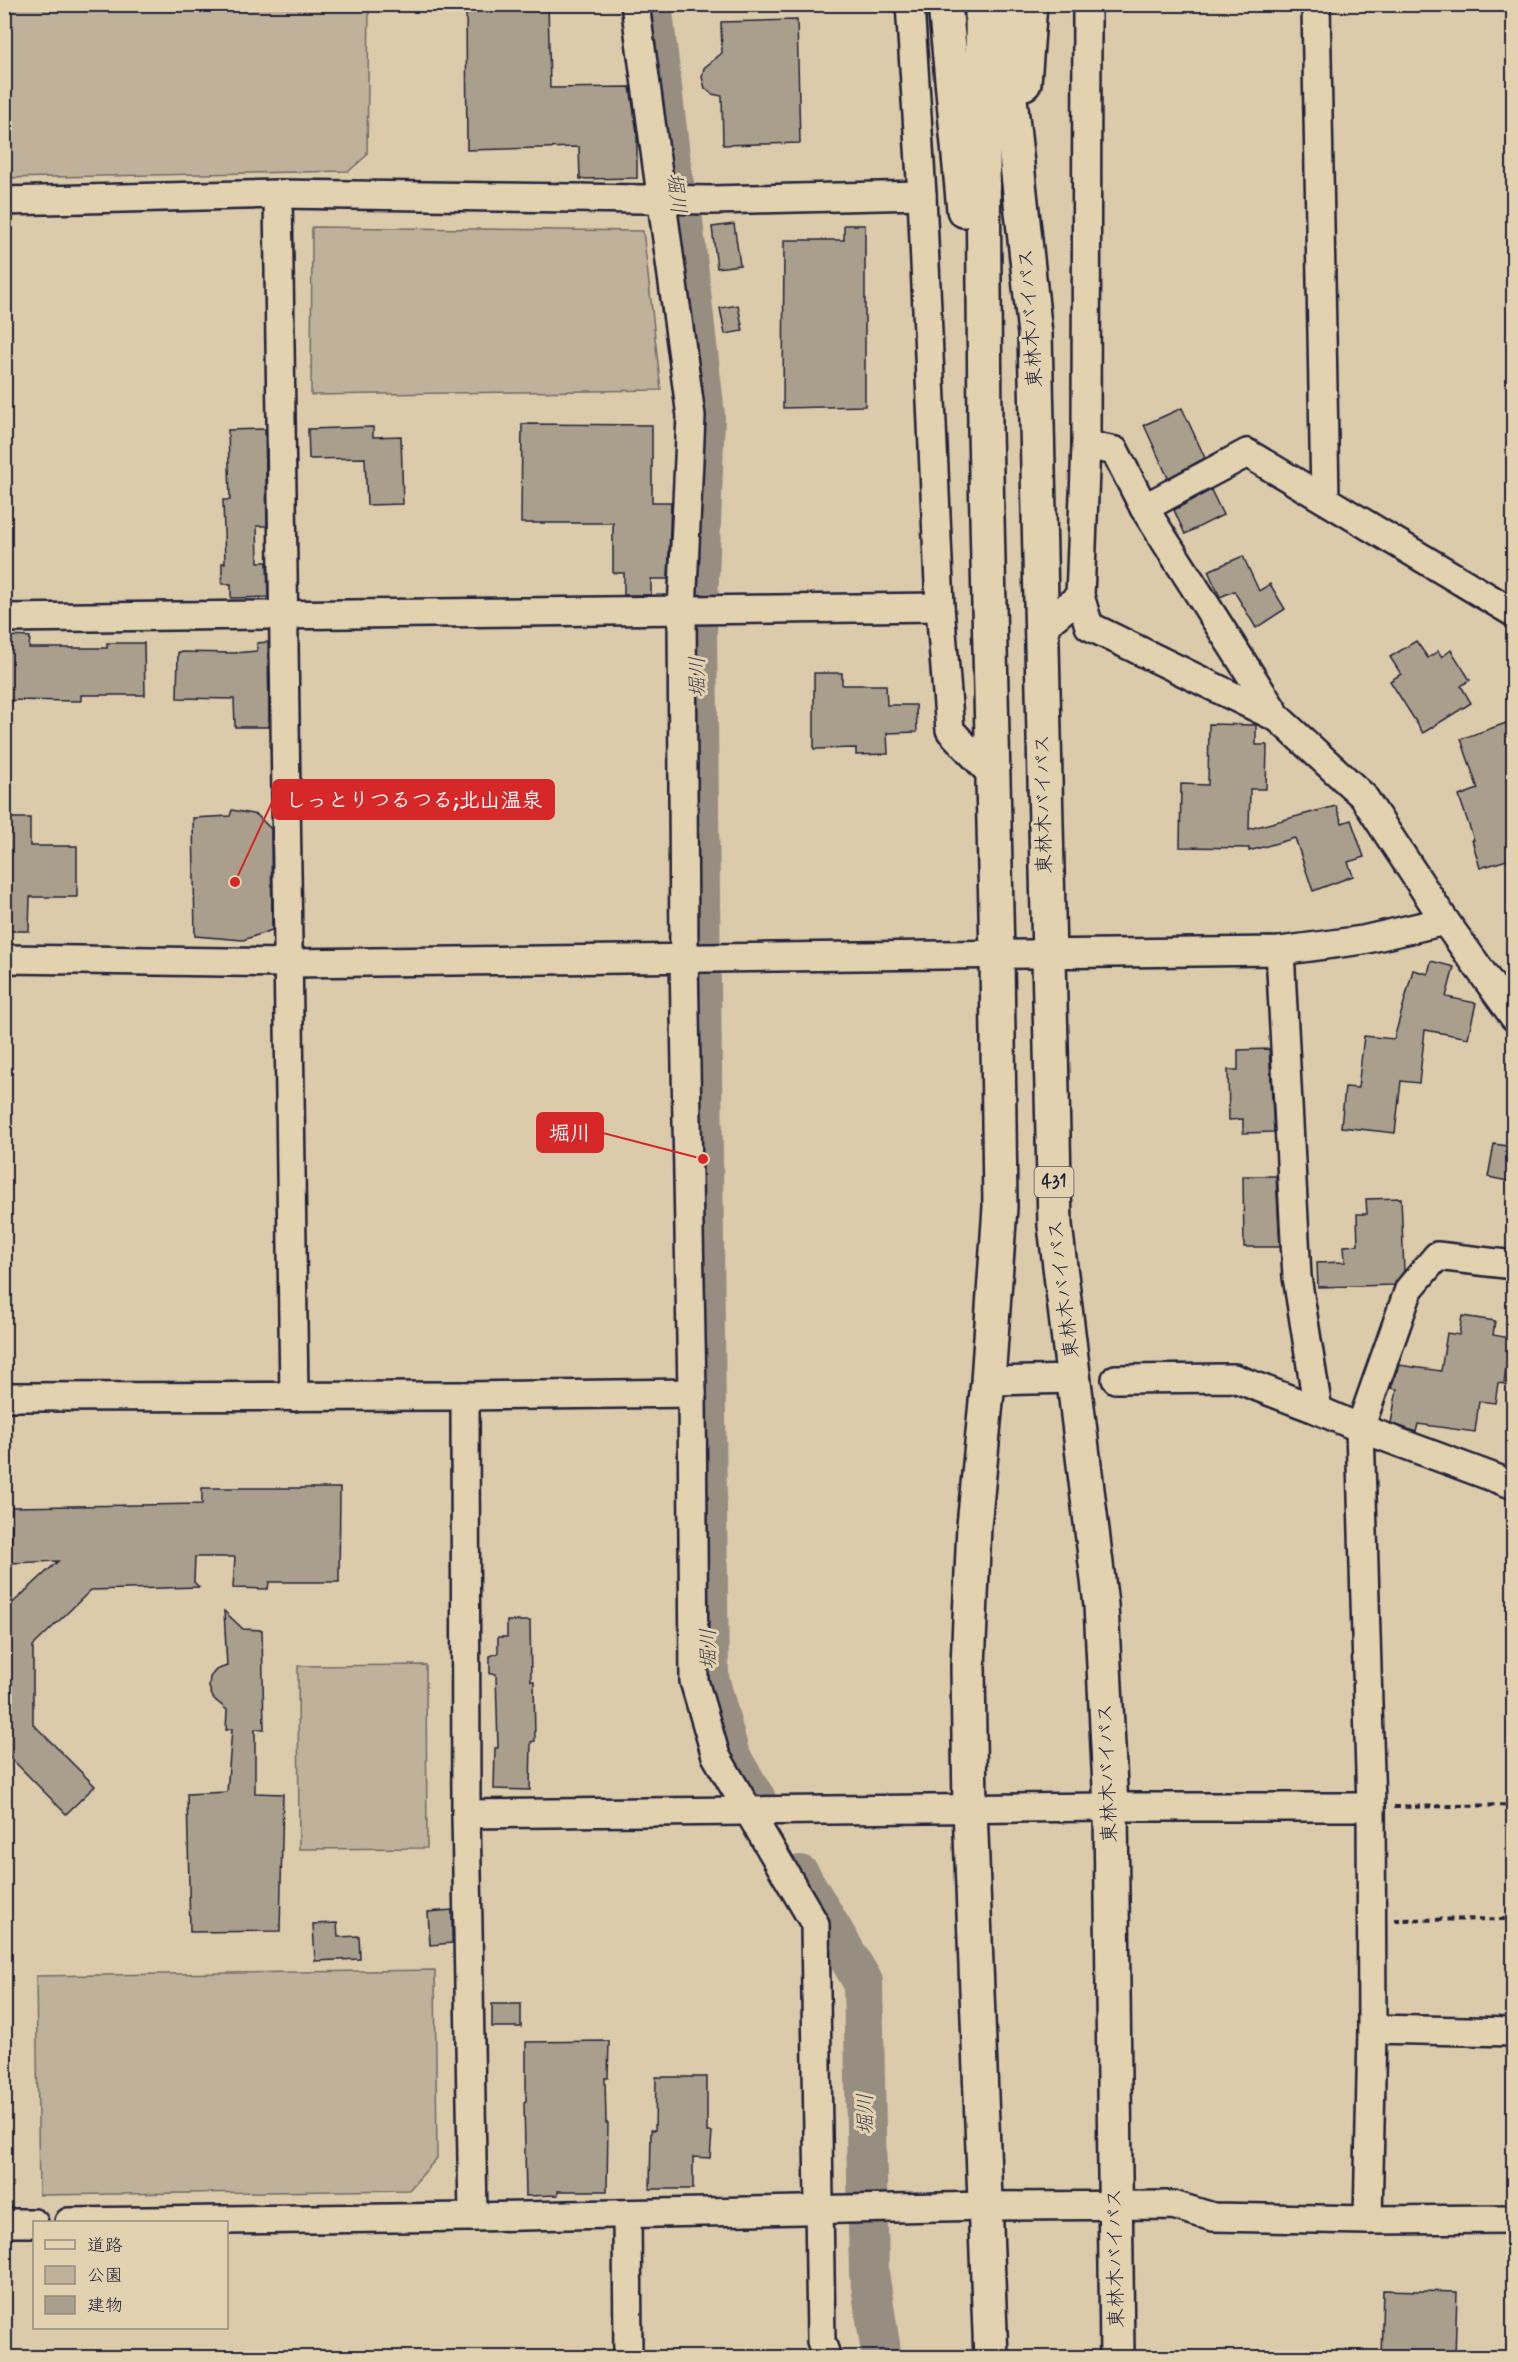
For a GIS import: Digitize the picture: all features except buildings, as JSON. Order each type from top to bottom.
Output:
[{"type":"highway","points":[[945,4],[985,430]]},
{"type":"highway","points":[[982,4],[985,430],[997,955],[1000,1207],[988,1381],[974,1526],[968,1666],[970,1808],[992,2358]]},
{"type":"highway","name":"東林木バイパス","points":[[1000,4],[1035,334],[1047,953],[1055,1225],[1101,1605],[1111,1807],[1117,2358]]},
{"type":"highway","points":[[1030,4],[1024,79],[1035,334]]},
{"type":"street","points":[[635,4],[691,416],[682,610],[684,958],[692,1393],[694,1681],[716,1755],[815,1924],[821,2341],[827,2358]]},
{"type":"street","points":[[910,4],[922,195],[940,607],[950,730],[993,776]]},
{"type":"street","points":[[1087,4],[1086,445],[1080,596],[1089,626],[1278,718]]},
{"type":"street","points":[[1316,4],[1325,500]]},
{"type":"street","points":[[278,194],[294,1396]]},
{"type":"street","points":[[4,201],[278,194],[661,200],[922,195]]},
{"type":"street","points":[[1086,445],[1115,452],[1144,508],[1278,718],[1363,795],[1445,921],[1514,1017]]},
{"type":"street","points":[[1144,508],[1247,453],[1514,613]]},
{"type":"street","points":[[1040,629],[1080,596]]},
{"type":"street","points":[[4,618],[940,607]]},
{"type":"street","points":[[4,959],[290,963],[1280,951],[1363,940],[1445,921]]},
{"type":"street","points":[[1280,951],[1297,1277],[1318,1410]]},
{"type":"street","points":[[1368,2220],[1372,2030],[1371,1807],[1360,1428],[1409,1289],[1437,1256],[1514,1265]]},
{"type":"street","points":[[1116,1379],[1234,1378],[1514,1485]]},
{"type":"street","points":[[988,1381],[1075,1379]]},
{"type":"street","points":[[4,1397],[692,1393]]},
{"type":"street","points":[[465,1396],[466,1814],[473,2217]]},
{"type":"street","points":[[466,1814],[970,1808],[1371,1807]]},
{"type":"street","points":[[1372,2030],[1514,2032]]},
{"type":"street","points":[[204,2221],[986,2206],[1173,2205],[1214,2217],[1368,2220],[1514,2218]]},
{"type":"street","points":[[627,2214],[628,2358]]},
{"type":"street","points":[[4,2223],[33,2223]]},
{"type":"path","points":[[1371,1807],[1514,1805]]},
{"type":"path","points":[[1372,1920],[1514,1919]]},
{"type":"green space","points":[[4,5],[369,5],[367,155],[349,171],[5,178]]},
{"type":"green space","points":[[312,227],[643,231],[661,390],[311,395]]},
{"type":"green space","points":[[426,1665],[427,1848],[299,1849],[298,1666]]},
{"type":"green space","points":[[435,1970],[437,2158],[409,2190],[39,2195],[36,1976]]},
{"type":"waterway","name":"堀川","points":[[652,4],[673,180],[683,221],[705,415],[697,634],[709,1678],[730,1756],[756,1799]]},
{"type":"waterway","name":"堀川","points":[[800,1875],[863,1982],[869,2273],[882,2358]]},
{"type":"place","name":"しっとりつるつる;北山温泉","points":[[235,882]]},
{"type":"place","name":"堀川","points":[[703,1159]]}]
